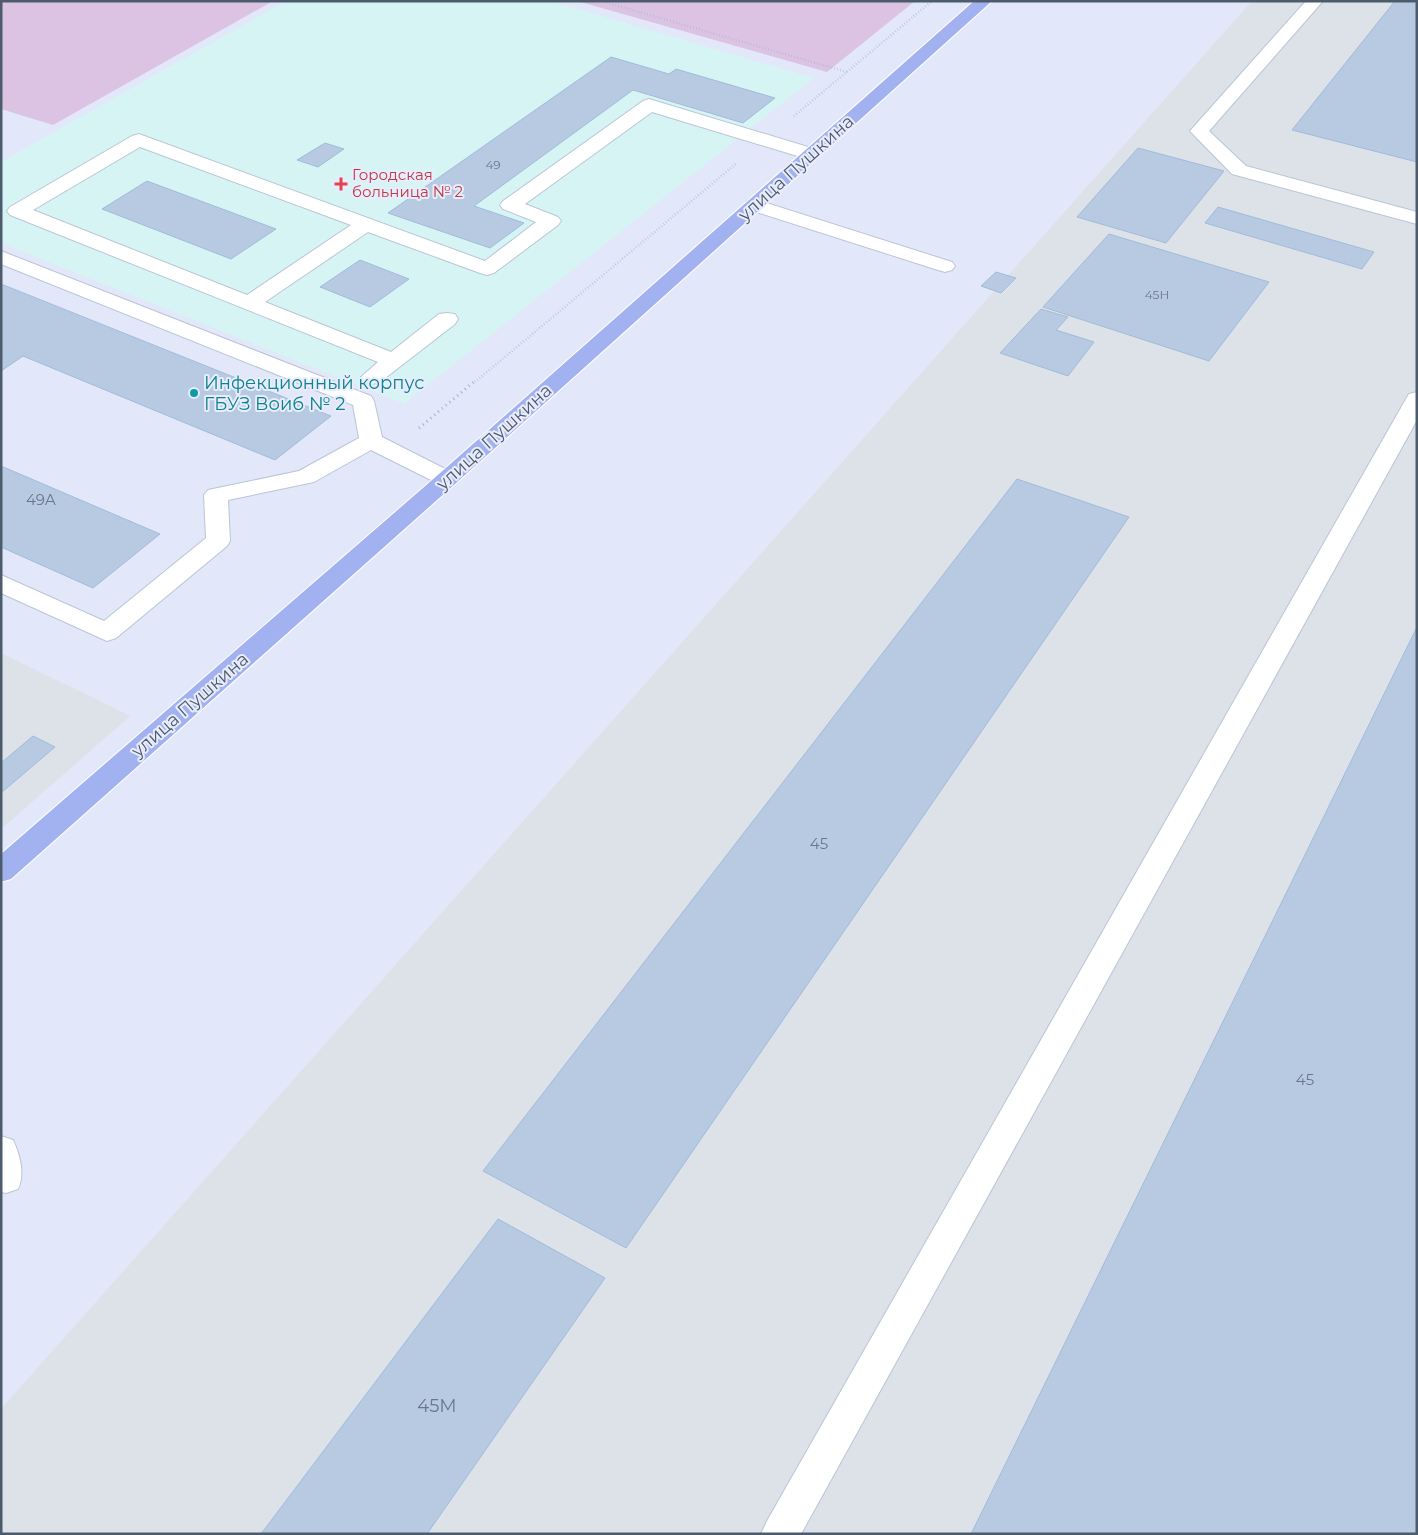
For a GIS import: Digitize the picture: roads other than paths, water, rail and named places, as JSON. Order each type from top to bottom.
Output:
[{"type":"main road","name":"улица Пушкина","points":[[1,871],[447,479],[984,1]]},
{"type":"lane","points":[[1316,1],[1199,131],[1240,170],[1417,218]]},
{"type":"lane","points":[[9,208],[139,140],[487,269],[551,221],[510,206],[649,106],[811,154]]},
{"type":"lane","points":[[754,205],[945,266]]},
{"type":"lane","points":[[9,208],[394,360]]},
{"type":"lane","points":[[249,303],[366,224]]},
{"type":"lane","points":[[1,257],[363,401],[381,446],[447,479]]},
{"type":"lane","points":[[372,377],[447,319]]},
{"type":"lane","points":[[780,1534],[1417,399]]},
{"type":"lane","points":[[1,583],[107,632],[218,541],[216,495],[306,477],[381,446]]},
{"type":"place","name":"Городская больница № 2","points":[[341,184]]},
{"type":"place","name":"Инфекционный корпус ГБУЗ Воиб № 2","points":[[194,393]]}]
